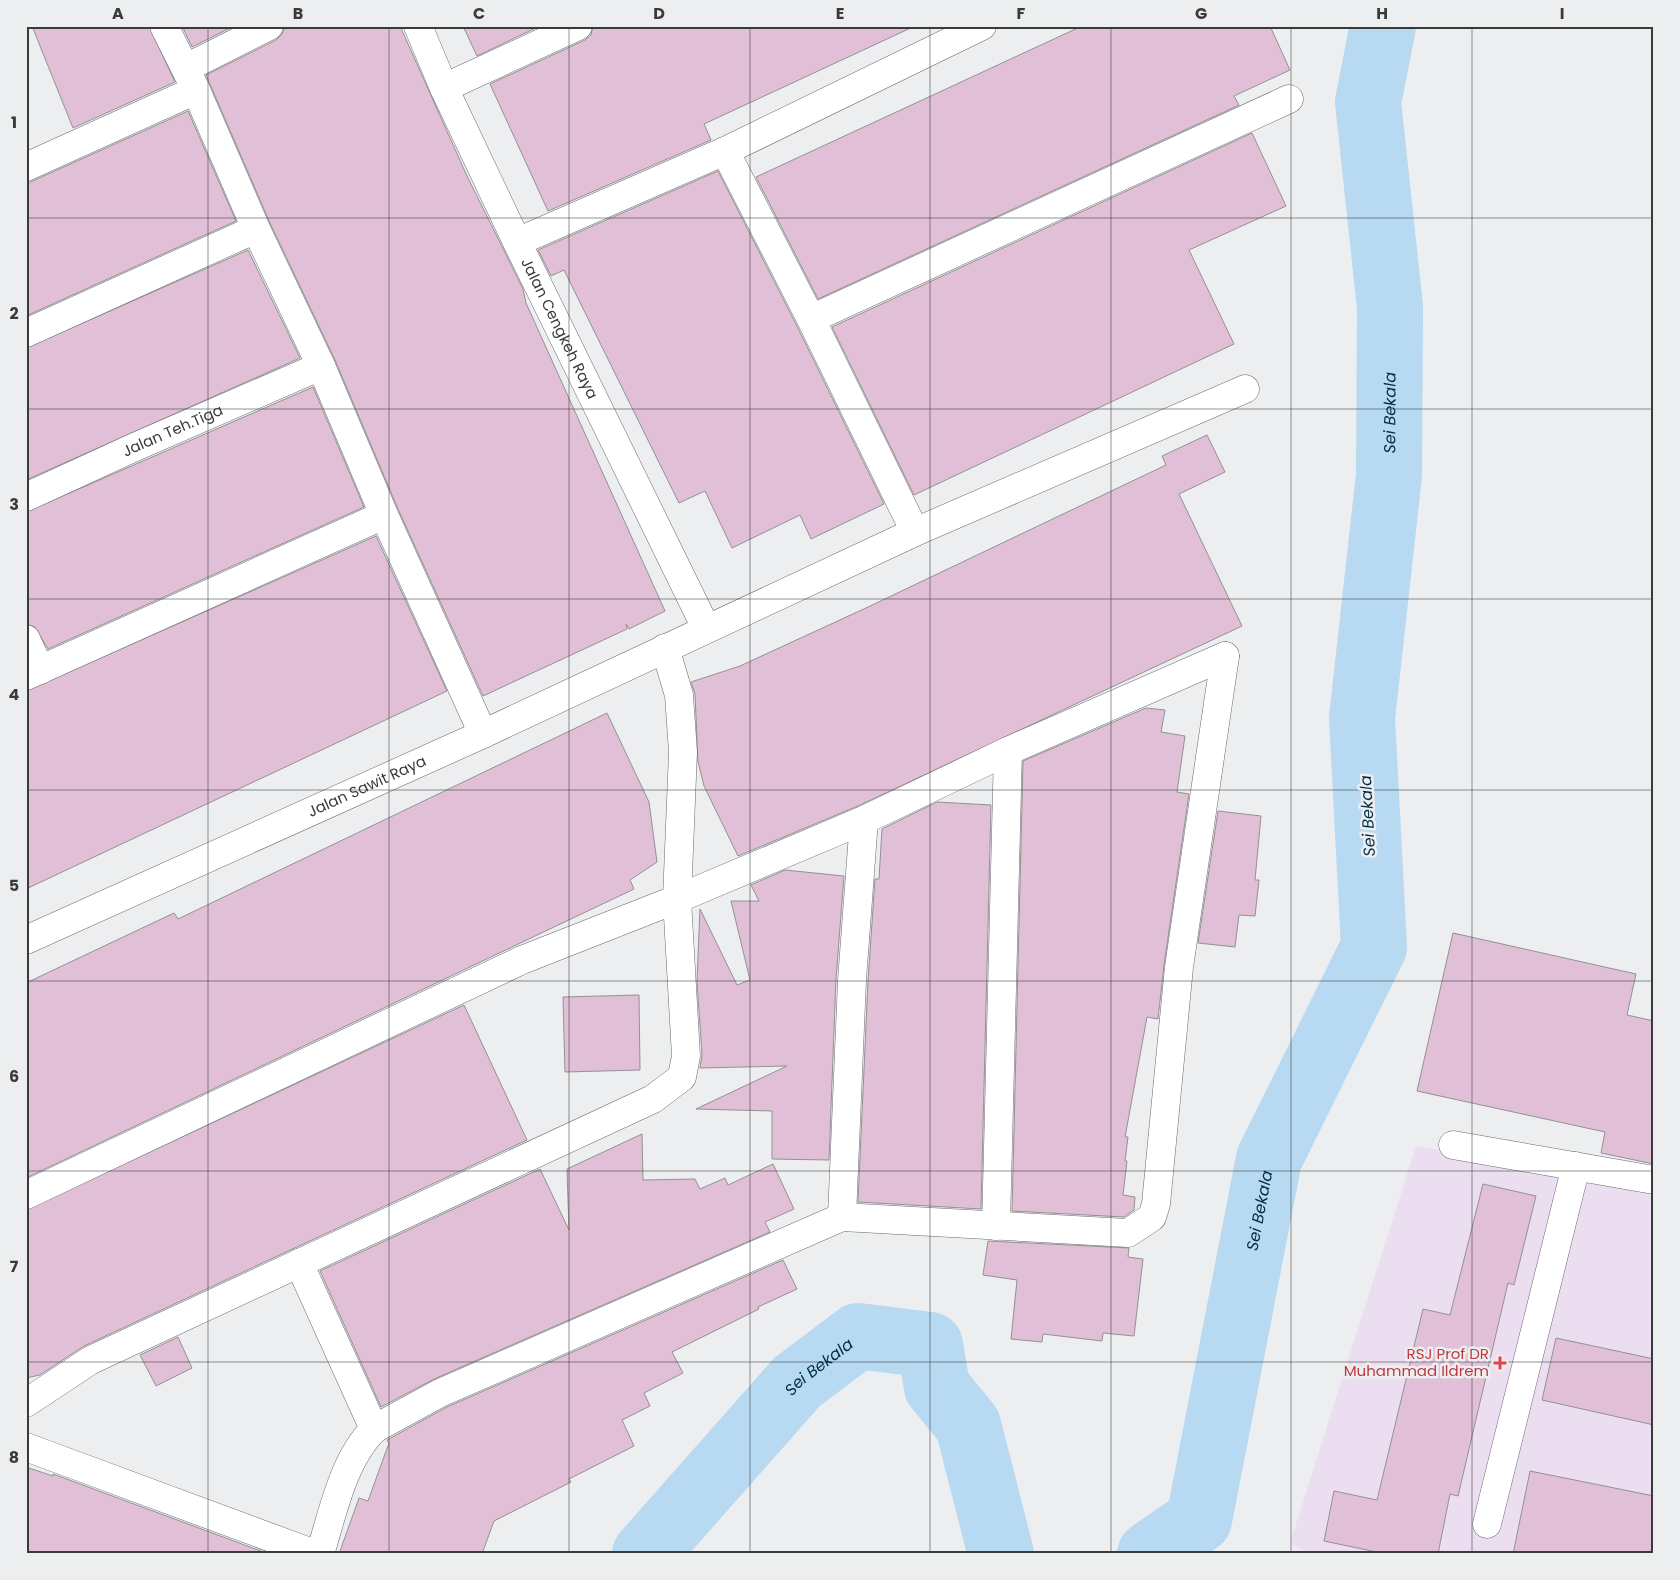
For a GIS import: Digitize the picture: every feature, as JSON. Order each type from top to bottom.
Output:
[{"type":"street","points":[[164,26],[191,79],[256,229],[321,366],[384,515],[483,734]]},
{"type":"street","points":[[26,167],[191,79],[268,26]]},
{"type":"street","name":"Jalan Cengkeh Raya","points":[[418,26],[444,88],[517,242],[706,628]]},
{"type":"street","points":[[444,88],[578,26]]},
{"type":"street","points":[[517,242],[725,151],[982,26]]},
{"type":"street","points":[[811,319],[1290,99]]},
{"type":"street","points":[[725,151],[811,319],[915,532]]},
{"type":"street","points":[[26,333],[256,229]]},
{"type":"street","name":"Jalan Teh.Tiga","points":[[26,497],[134,447],[321,366]]},
{"type":"street","name":"Jalan Sawit Raya","points":[[26,940],[483,734],[706,628],[915,532],[1244,389]]},
{"type":"street","points":[[26,639],[33,673],[384,515]]},
{"type":"street","points":[[26,1403],[92,1360],[653,1099],[682,1077],[686,1056],[677,899],[683,752],[679,695],[665,648]]},
{"type":"street","points":[[26,1195],[522,960],[677,899],[864,820],[1008,751],[1225,656],[1179,967],[1156,1204],[1152,1217],[1128,1233],[842,1217],[440,1393],[374,1429],[361,1442],[347,1474],[320,1554]]},
{"type":"street","points":[[996,1226],[1008,751]]},
{"type":"street","points":[[842,1217],[852,980],[864,820]]},
{"type":"street","points":[[1454,1145],[1654,1180]]},
{"type":"street","points":[[1487,1524],[1576,1166]]},
{"type":"street","points":[[299,1263],[374,1429]]},
{"type":"street","points":[[26,1448],[315,1554]]},
{"type":"shaded area","name":"RSJ Prof DR Muhammad Ildrem","points":[[1416,1146],[1654,1184],[1654,1554],[1309,1554],[1290,1543]]},
{"type":"building","points":[[32,26],[149,26],[175,82],[73,128]]},
{"type":"building","points":[[182,26],[234,26],[192,47]]},
{"type":"building","points":[[285,26],[400,26],[467,176],[523,289],[526,303],[665,611],[629,629],[626,624],[627,629],[483,696],[398,509],[335,360],[270,223],[206,75],[276,40],[282,34]]},
{"type":"building","points":[[463,26],[540,26],[477,56]]},
{"type":"building","points":[[593,26],[915,26],[704,124],[711,140],[548,211],[490,84],[585,40],[591,35]]},
{"type":"building","points":[[1082,26],[1270,26],[1290,70],[1234,96],[1239,105],[818,299],[756,177]]},
{"type":"building","points":[[188,111],[236,221],[26,316],[26,184]]},
{"type":"building","points":[[1252,133],[1286,206],[1189,250],[1234,344],[914,495],[832,327]]},
{"type":"building","points":[[718,171],[797,326],[884,504],[811,539],[800,515],[732,548],[705,491],[679,503],[564,270],[551,276],[538,250]]},
{"type":"building","points":[[248,250],[300,358],[26,480],[26,348]]},
{"type":"building","points":[[313,387],[364,507],[48,649],[35,627],[26,624],[26,512]]},
{"type":"building","points":[[1207,435],[1225,472],[1179,494],[1242,626],[858,806],[738,856],[704,786],[698,762],[695,694],[691,682],[740,666],[1166,465],[1162,456]]},
{"type":"building","points":[[376,536],[447,691],[26,889],[26,691]]},
{"type":"building","points":[[1146,708],[1165,710],[1161,732],[1185,736],[1177,792],[1189,794],[1158,1019],[1147,1017],[1125,1137],[1128,1137],[1123,1195],[1135,1197],[1134,1210],[1124,1217],[1012,1211],[1023,761]]},
{"type":"building","points":[[607,713],[649,802],[657,862],[630,880],[634,889],[26,1178],[26,983],[174,913],[178,919]]},
{"type":"building","points":[[937,802],[991,805],[981,1209],[858,1202],[868,981],[875,879],[879,879],[882,829]]},
{"type":"building","points":[[1218,811],[1261,816],[1255,880],[1259,880],[1255,916],[1239,915],[1235,947],[1198,943]]},
{"type":"building","points":[[785,870],[844,876],[836,979],[829,1160],[772,1159],[772,1111],[696,1109],[787,1066],[700,1068],[702,1055],[697,981],[700,909],[737,985],[750,980],[731,901],[759,901],[751,885]]},
{"type":"building","points":[[1453,933],[1636,974],[1627,1015],[1654,1021],[1654,1164],[1601,1153],[1605,1132],[1417,1091]]},
{"type":"building","points":[[639,995],[640,1070],[565,1072],[563,997]]},
{"type":"building","points":[[464,1005],[527,1140],[84,1346],[40,1375],[26,1378],[26,1210]]},
{"type":"building","points":[[642,1134],[643,1180],[695,1179],[700,1189],[725,1178],[728,1185],[773,1164],[794,1209],[765,1222],[770,1232],[434,1379],[381,1407],[320,1271],[540,1169],[569,1230],[567,1169]]},
{"type":"building","points":[[1483,1184],[1536,1196],[1514,1285],[1508,1283],[1458,1496],[1450,1494],[1438,1554],[1386,1554],[1324,1541],[1334,1491],[1377,1500],[1423,1309],[1450,1315]]},
{"type":"building","points":[[988,1241],[1129,1248],[1128,1257],[1143,1259],[1134,1336],[1103,1333],[1102,1341],[1043,1334],[1042,1342],[1011,1339],[1017,1280],[983,1275]]},
{"type":"building","points":[[783,1260],[797,1289],[672,1352],[683,1373],[644,1393],[650,1406],[622,1420],[634,1446],[569,1479],[571,1482],[494,1521],[482,1554],[339,1554],[359,1498],[368,1501],[389,1443],[387,1440],[447,1407]]},
{"type":"building","points":[[178,1337],[192,1368],[156,1386],[140,1355]]},
{"type":"building","points":[[1556,1338],[1654,1359],[1654,1425],[1542,1400]]},
{"type":"building","points":[[26,1467],[53,1476],[53,1474],[269,1554],[26,1554]]},
{"type":"building","points":[[1530,1471],[1654,1496],[1654,1554],[1513,1554]]},
{"type":"waterway","name":"Sei Bekala","points":[[1150,1554],[1199,1520],[1269,1159],[1374,947],[1362,718],[1389,475],[1390,307],[1368,102],[1383,26]]},
{"type":"waterway","name":"Sei Bekala","points":[[645,1554],[797,1382],[858,1336],[930,1345],[937,1387],[968,1425],[1001,1554]]},
{"type":"place","name":"RSJ Prof DR Muhammad Ildrem","points":[[1500,1363]]}]
